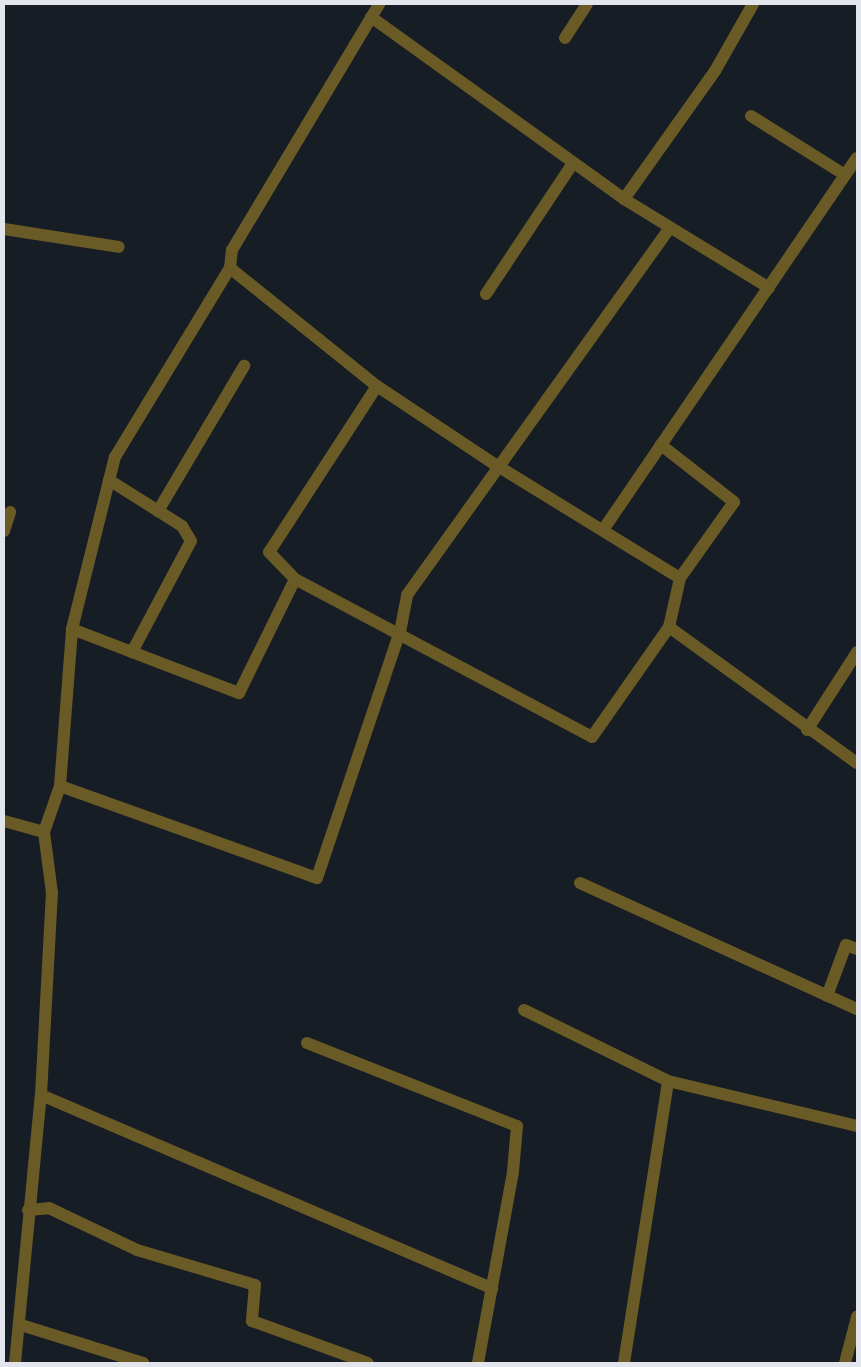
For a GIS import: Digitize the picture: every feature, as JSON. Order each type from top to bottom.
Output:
[{"type":"street","points":[[15,1363],[21,1325],[28,1210],[40,1095],[52,892],[44,832],[60,786],[72,629],[115,457],[230,268],[232,250],[379,4]]},
{"type":"street","points":[[565,38],[587,4]]},
{"type":"street","points":[[624,199],[715,71],[753,4]]},
{"type":"street","points":[[371,17],[624,199],[769,288]]},
{"type":"street","points":[[751,116],[845,175]]},
{"type":"street","points":[[603,530],[857,158]]},
{"type":"street","points":[[486,294],[573,163]]},
{"type":"street","points":[[60,786],[317,878],[400,632],[407,595],[496,465],[670,228]]},
{"type":"street","points":[[4,229],[119,247]]},
{"type":"street","points":[[230,268],[377,386],[496,465],[680,578]]},
{"type":"street","points":[[158,511],[244,366]]},
{"type":"street","points":[[377,386],[269,552],[296,579],[400,632],[592,737],[669,627],[680,578],[734,502],[661,445]]},
{"type":"street","points":[[109,480],[182,526],[191,541],[132,652]]},
{"type":"street","points":[[4,531],[10,512]]},
{"type":"street","points":[[72,629],[239,693],[296,579]]},
{"type":"street","points":[[669,627],[807,730],[857,763]]},
{"type":"street","points":[[807,730],[857,652]]},
{"type":"street","points":[[4,822],[44,832]]},
{"type":"street","points":[[580,883],[857,1009]]},
{"type":"street","points":[[826,996],[846,945],[857,949]]},
{"type":"street","points":[[524,1010],[668,1081],[857,1126]]},
{"type":"street","points":[[307,1043],[517,1126],[492,1288],[478,1363]]},
{"type":"street","points":[[624,1363],[668,1081]]},
{"type":"street","points":[[40,1095],[492,1288]]},
{"type":"street","points":[[28,1210],[50,1208],[137,1250],[256,1285],[252,1321],[368,1363]]},
{"type":"street","points":[[845,1363],[857,1317]]},
{"type":"street","points":[[21,1325],[143,1363]]}]
